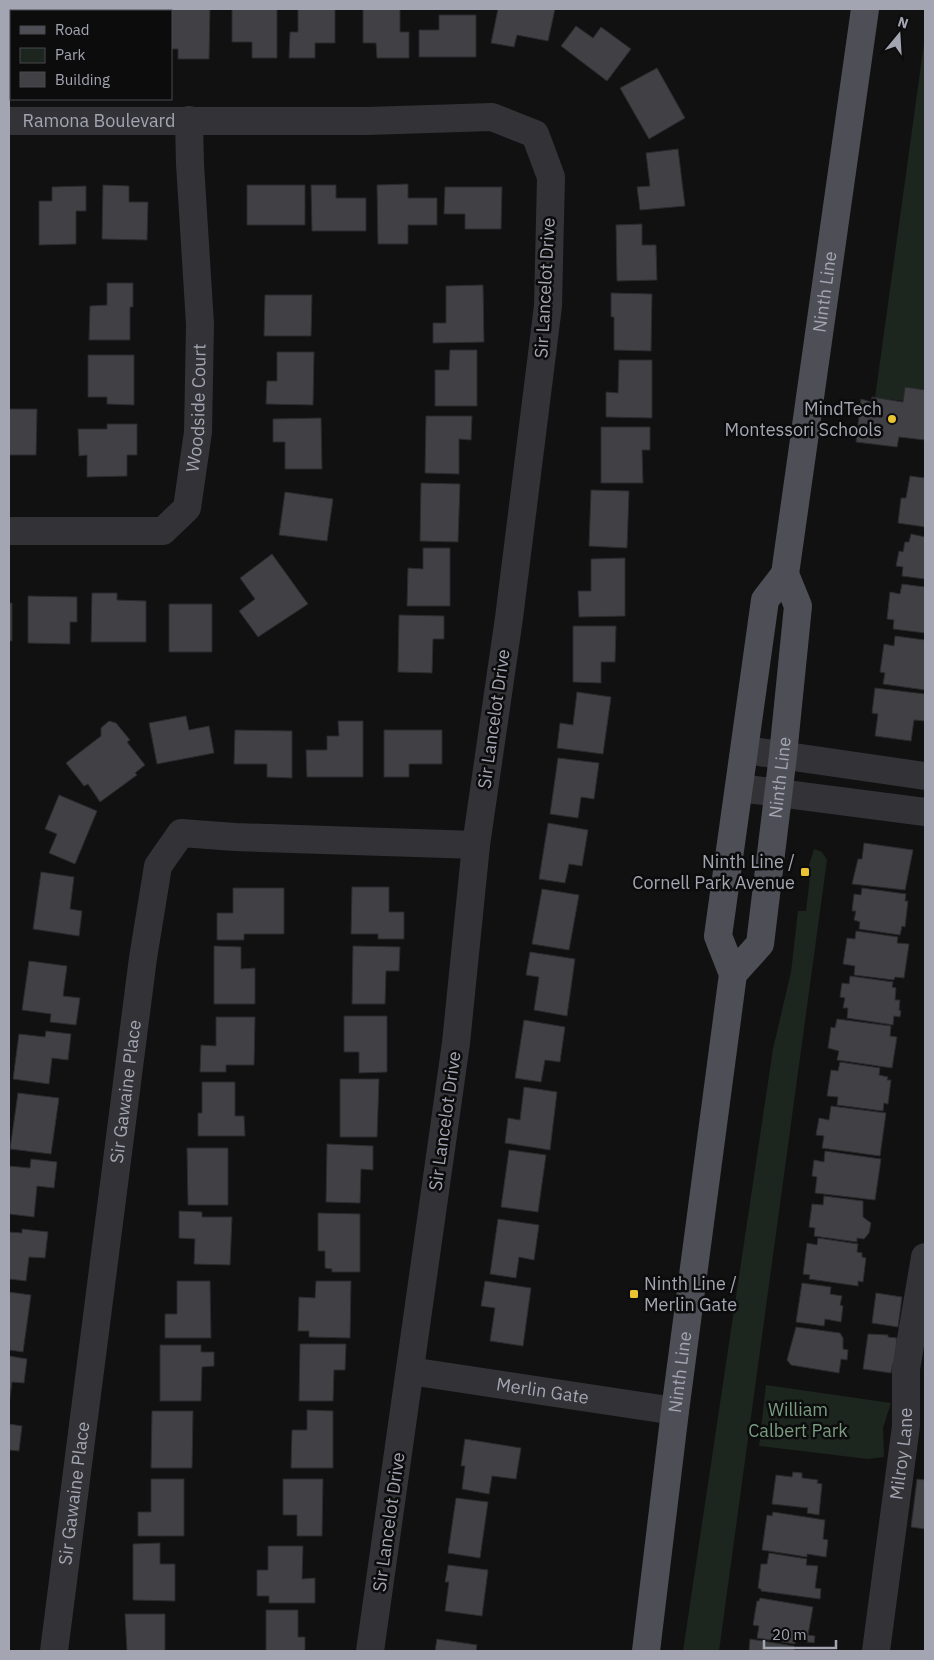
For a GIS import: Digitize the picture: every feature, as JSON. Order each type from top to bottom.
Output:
[{"type":"main road","name":"Ninth Line","points":[[646,1651],[675,1411],[733,974],[718,936],[765,600],[785,574],[865,9]]},
{"type":"main road","name":"Ninth Line","points":[[733,974],[760,944],[779,793],[798,606],[785,574]]},
{"type":"street","name":"Sir Lancelot Drive","points":[[189,120],[367,121],[492,117],[535,134],[551,177],[548,306],[509,618],[476,844],[456,1043],[370,1651]]},
{"type":"street","name":"Ramona Boulevard","points":[[9,121],[189,120]]},
{"type":"street","name":"Woodside Court","points":[[9,531],[163,532],[187,508],[198,432],[200,324],[189,120]]},
{"type":"street","points":[[745,750],[925,776]]},
{"type":"street","points":[[740,788],[925,812]]},
{"type":"street","name":"Sir Gawaine Place","points":[[54,1651],[142,958],[158,866],[181,833],[235,837],[476,844]]},
{"type":"street","name":"Milroy Lane","points":[[876,1651],[915,1428],[906,1369],[925,1257]]},
{"type":"street","name":"Merlin Gate","points":[[410,1371],[675,1411]]},
{"type":"green space","points":[[925,36],[925,403],[875,398]]},
{"type":"green space","points":[[814,849],[822,852],[827,860],[719,1651],[683,1651],[773,1049],[791,972],[798,911],[806,911],[810,876],[806,875]]},
{"type":"green space","name":"William Calbert Park","points":[[766,1385],[891,1403],[883,1428],[884,1457],[868,1459],[759,1446]]},
{"type":"building","points":[[68,9],[68,10],[23,10]]},
{"type":"building","points":[[97,9],[136,9],[136,10]]},
{"type":"building","points":[[210,9],[209,59],[178,59],[178,49],[172,49],[172,10],[162,10]]},
{"type":"building","points":[[232,9],[277,9],[277,58],[252,58],[252,42],[232,42]]},
{"type":"building","points":[[298,9],[335,9],[335,43],[315,43],[315,58],[289,58],[290,32],[298,32]]},
{"type":"building","points":[[363,9],[400,9],[400,32],[409,32],[409,58],[377,58],[376,43],[363,43]]},
{"type":"building","points":[[498,9],[555,9],[548,41],[517,35],[514,47],[491,43]]},
{"type":"building","points":[[439,15],[476,15],[476,57],[419,57],[419,30],[439,30]]},
{"type":"building","points":[[576,26],[593,38],[601,27],[631,49],[607,81],[561,46]]},
{"type":"building","points":[[657,68],[685,118],[649,139],[620,88]]},
{"type":"building","points":[[678,149],[685,206],[640,210],[637,187],[650,186],[646,153]]},
{"type":"building","points":[[408,184],[408,198],[437,198],[437,225],[408,225],[408,244],[378,244],[377,185]]},
{"type":"building","points":[[103,185],[129,186],[129,202],[148,202],[147,240],[102,239]]},
{"type":"building","points":[[247,185],[305,185],[305,225],[247,225]]},
{"type":"building","points":[[311,185],[336,185],[336,198],[366,198],[366,231],[312,231]]},
{"type":"building","points":[[86,186],[86,211],[76,211],[76,244],[39,245],[39,201],[52,201],[52,187]]},
{"type":"building","points":[[445,187],[502,187],[501,229],[465,229],[465,214],[444,214]]},
{"type":"building","points":[[642,224],[642,245],[656,245],[657,280],[617,281],[616,225]]},
{"type":"building","points":[[107,283],[133,283],[133,307],[130,307],[130,340],[89,340],[90,306],[107,305]]},
{"type":"building","points":[[483,285],[484,342],[433,343],[433,323],[446,323],[446,286]]},
{"type":"building","points":[[611,293],[652,294],[651,351],[614,350],[614,317],[611,317]]},
{"type":"building","points":[[265,295],[312,295],[311,336],[264,336]]},
{"type":"building","points":[[450,350],[477,350],[477,406],[435,406],[435,370],[449,370]]},
{"type":"building","points":[[277,352],[314,352],[313,405],[266,404],[267,381],[277,381]]},
{"type":"building","points":[[88,355],[134,355],[134,405],[107,404],[107,397],[88,397]]},
{"type":"building","points":[[619,360],[652,360],[652,418],[606,417],[606,392],[618,393]]},
{"type":"building","name":"MindTech Montessori Schools","points":[[905,387],[925,390],[925,440],[899,437],[897,447],[856,442],[861,399],[871,402],[872,397],[903,402]]},
{"type":"building","points":[[9,409],[37,409],[36,455],[9,455]]},
{"type":"building","points":[[426,416],[472,416],[471,440],[459,439],[459,474],[425,473]]},
{"type":"building","points":[[321,418],[322,469],[285,469],[285,442],[273,442],[273,419]]},
{"type":"building","points":[[107,424],[137,424],[137,455],[127,455],[127,476],[87,477],[87,455],[79,456],[78,429],[107,429]]},
{"type":"building","points":[[601,427],[650,427],[650,450],[642,450],[643,483],[601,483]]},
{"type":"building","points":[[910,476],[925,478],[925,527],[898,523],[901,498],[906,498]]},
{"type":"building","points":[[421,483],[460,484],[458,542],[420,541]]},
{"type":"building","points":[[591,490],[629,491],[627,548],[589,546]]},
{"type":"building","points":[[285,492],[333,499],[327,541],[279,535]]},
{"type":"building","points":[[911,534],[925,537],[925,579],[902,576],[903,567],[896,566],[899,551],[903,552],[905,542],[909,542]]},
{"type":"building","points":[[423,548],[450,548],[450,606],[407,606],[408,568],[423,569]]},
{"type":"building","points":[[272,554],[308,604],[258,637],[239,611],[255,599],[240,578]]},
{"type":"building","points":[[625,558],[625,616],[579,617],[578,591],[591,591],[591,559]]},
{"type":"building","points":[[902,584],[925,587],[925,633],[893,629],[894,620],[887,619],[890,592],[900,594]]},
{"type":"building","points":[[92,593],[117,593],[117,600],[146,601],[146,642],[91,642]]},
{"type":"building","points":[[28,596],[77,597],[77,622],[70,622],[70,644],[28,643]]},
{"type":"building","points":[[9,603],[12,603],[12,641],[9,641]]},
{"type":"building","points":[[169,604],[212,604],[212,652],[169,652]]},
{"type":"building","points":[[399,615],[444,616],[444,639],[433,639],[432,673],[398,672]]},
{"type":"building","points":[[573,626],[616,626],[615,662],[601,662],[601,683],[573,682]]},
{"type":"building","points":[[895,636],[925,640],[925,690],[883,684],[885,673],[880,672],[884,644],[894,646]]},
{"type":"building","points":[[875,688],[925,694],[925,721],[914,720],[911,741],[875,736],[878,714],[872,713]]},
{"type":"building","points":[[577,692],[611,697],[603,754],[557,748],[560,723],[573,725]]},
{"type":"building","points":[[186,716],[189,730],[209,726],[214,753],[157,764],[149,723]]},
{"type":"building","points":[[109,721],[116,723],[130,740],[127,742],[145,765],[135,773],[137,775],[100,802],[88,784],[84,786],[66,763],[101,736],[101,728]]},
{"type":"building","points":[[338,721],[363,721],[363,777],[307,777],[306,750],[327,750],[327,736],[339,736]]},
{"type":"building","points":[[235,730],[292,731],[292,778],[267,777],[267,764],[234,764]]},
{"type":"building","points":[[384,730],[442,730],[442,764],[409,764],[409,777],[384,777]]},
{"type":"building","points":[[558,758],[599,763],[594,799],[581,797],[578,818],[550,814]]},
{"type":"building","points":[[59,795],[97,811],[75,864],[49,853],[57,834],[45,829]]},
{"type":"building","points":[[548,823],[588,830],[582,866],[569,864],[565,883],[539,879]]},
{"type":"building","points":[[864,843],[913,850],[905,890],[852,884],[858,859],[862,859]]},
{"type":"building","points":[[41,872],[74,877],[70,909],[82,911],[79,936],[33,929]]},
{"type":"building","points":[[352,887],[389,887],[389,912],[404,912],[404,939],[378,939],[378,934],[351,934]]},
{"type":"building","points":[[233,888],[284,888],[284,934],[244,934],[244,940],[217,940],[217,913],[233,913]]},
{"type":"building","points":[[862,888],[906,894],[905,901],[908,901],[905,927],[902,926],[900,935],[859,929],[860,922],[854,920],[856,911],[852,911],[854,894],[861,895]]},
{"type":"building","points":[[542,889],[579,895],[569,950],[532,944]]},
{"type":"building","points":[[856,931],[898,937],[897,943],[909,944],[904,978],[895,977],[894,980],[854,975],[855,966],[843,964],[847,938],[855,939]]},
{"type":"building","points":[[214,946],[241,947],[241,969],[255,968],[255,1004],[214,1004]]},
{"type":"building","points":[[353,946],[400,947],[399,971],[386,971],[385,1004],[352,1004]]},
{"type":"building","points":[[530,952],[575,959],[567,1016],[534,1010],[539,977],[526,975]]},
{"type":"building","points":[[29,961],[67,966],[63,996],[80,998],[76,1025],[50,1022],[51,1014],[22,1010]]},
{"type":"building","points":[[850,976],[893,982],[892,987],[896,988],[895,1000],[900,1000],[899,1010],[901,1011],[900,1017],[894,1016],[893,1025],[847,1018],[848,1008],[843,1008],[845,998],[840,997],[842,983],[849,984]]},
{"type":"building","points":[[344,1016],[387,1016],[387,1072],[359,1073],[359,1052],[344,1052]]},
{"type":"building","points":[[216,1017],[255,1017],[254,1065],[226,1065],[226,1072],[200,1072],[201,1045],[216,1046]]},
{"type":"building","points":[[837,1019],[891,1026],[890,1036],[897,1037],[892,1068],[837,1060],[839,1051],[828,1048],[831,1027],[835,1028]]},
{"type":"building","points":[[524,1020],[565,1027],[560,1062],[545,1060],[541,1082],[515,1078]]},
{"type":"building","points":[[46,1031],[71,1034],[68,1060],[52,1058],[49,1084],[13,1079],[19,1034],[45,1037]]},
{"type":"building","points":[[840,1062],[880,1068],[879,1075],[888,1077],[887,1080],[891,1080],[888,1104],[884,1103],[883,1111],[837,1105],[838,1097],[827,1096],[831,1070],[838,1071]]},
{"type":"building","points":[[340,1079],[379,1079],[377,1137],[340,1137]]},
{"type":"building","points":[[202,1082],[235,1082],[235,1116],[244,1116],[245,1136],[198,1136],[198,1113],[202,1113]]},
{"type":"building","points":[[524,1087],[557,1092],[550,1150],[505,1143],[508,1118],[520,1120]]},
{"type":"building","points":[[18,1093],[59,1098],[51,1154],[10,1149]]},
{"type":"building","points":[[831,1106],[886,1113],[880,1156],[822,1148],[824,1136],[816,1135],[819,1118],[829,1120]]},
{"type":"building","points":[[327,1144],[373,1146],[373,1170],[361,1169],[360,1203],[326,1202]]},
{"type":"building","points":[[187,1148],[228,1148],[228,1205],[188,1205]]},
{"type":"building","points":[[509,1150],[546,1155],[538,1212],[501,1207]]},
{"type":"building","points":[[825,1151],[881,1159],[875,1200],[815,1193],[817,1177],[812,1176],[814,1160],[824,1162]]},
{"type":"building","points":[[31,1159],[57,1162],[54,1188],[37,1186],[34,1217],[9,1214],[9,1166],[30,1168]]},
{"type":"building","points":[[824,1196],[863,1201],[863,1217],[871,1223],[869,1233],[864,1239],[857,1238],[857,1242],[814,1236],[815,1228],[809,1227],[812,1204],[823,1205]]},
{"type":"building","points":[[179,1211],[202,1212],[202,1217],[232,1217],[230,1265],[194,1264],[195,1239],[179,1238]]},
{"type":"building","points":[[318,1213],[360,1214],[360,1272],[332,1272],[332,1269],[325,1268],[325,1251],[318,1251]]},
{"type":"building","points":[[498,1219],[539,1225],[534,1260],[519,1257],[516,1278],[490,1274]]},
{"type":"building","points":[[22,1229],[48,1232],[45,1258],[29,1257],[26,1281],[9,1279],[9,1232],[22,1233]]},
{"type":"building","points":[[818,1238],[858,1244],[857,1252],[862,1253],[862,1257],[866,1258],[863,1282],[858,1281],[858,1286],[809,1279],[810,1275],[803,1274],[807,1243],[817,1245]]},
{"type":"building","points":[[177,1281],[210,1281],[211,1338],[165,1338],[165,1314],[177,1314]]},
{"type":"building","points":[[316,1281],[351,1281],[350,1338],[309,1337],[309,1331],[298,1331],[299,1297],[315,1298]]},
{"type":"building","points":[[485,1281],[531,1288],[523,1346],[490,1341],[495,1308],[481,1306]]},
{"type":"building","points":[[802,1283],[831,1287],[830,1294],[842,1296],[840,1305],[843,1306],[841,1322],[825,1319],[824,1326],[796,1322]]},
{"type":"building","points":[[9,1292],[31,1295],[23,1352],[9,1350]]},
{"type":"building","points":[[876,1293],[902,1297],[898,1327],[872,1323]]},
{"type":"building","points":[[796,1327],[840,1333],[843,1338],[843,1349],[848,1350],[847,1360],[841,1359],[839,1373],[791,1365],[787,1360]]},
{"type":"building","points":[[868,1334],[888,1335],[888,1337],[897,1338],[895,1363],[893,1363],[891,1373],[863,1369]]},
{"type":"building","points":[[300,1344],[346,1344],[345,1370],[334,1370],[333,1401],[299,1401]]},
{"type":"building","points":[[160,1345],[201,1345],[201,1352],[214,1352],[214,1366],[202,1367],[201,1401],[160,1401]]},
{"type":"building","points":[[9,1356],[27,1359],[24,1383],[12,1382],[9,1405]]},
{"type":"building","points":[[307,1410],[333,1411],[333,1468],[291,1468],[292,1430],[307,1430]]},
{"type":"building","points":[[152,1411],[193,1411],[192,1468],[151,1468]]},
{"type":"building","points":[[9,1424],[22,1426],[19,1451],[9,1450]]},
{"type":"building","points":[[465,1439],[521,1448],[516,1479],[492,1476],[489,1494],[462,1489],[465,1466],[461,1466]]},
{"type":"building","points":[[793,1472],[802,1473],[802,1478],[818,1480],[817,1483],[822,1484],[819,1515],[807,1513],[808,1508],[772,1504],[776,1475],[792,1477]]},
{"type":"building","points":[[151,1479],[184,1479],[184,1536],[138,1536],[138,1512],[151,1512]]},
{"type":"building","points":[[283,1479],[323,1479],[322,1536],[297,1536],[297,1515],[283,1515]]},
{"type":"building","points":[[917,1479],[925,1480],[925,1529],[911,1527]]},
{"type":"building","points":[[456,1498],[488,1502],[480,1558],[448,1553]]},
{"type":"building","points":[[773,1512],[825,1520],[823,1539],[828,1540],[826,1557],[807,1554],[807,1557],[762,1550],[767,1515],[772,1516]]},
{"type":"building","points":[[160,1543],[160,1564],[175,1564],[175,1601],[133,1600],[133,1544]]},
{"type":"building","points":[[268,1546],[303,1546],[302,1579],[315,1578],[315,1603],[269,1603],[269,1596],[257,1596],[257,1570],[268,1570]]},
{"type":"building","points":[[769,1553],[807,1559],[806,1565],[818,1566],[815,1588],[821,1589],[820,1599],[761,1591],[758,1588],[761,1564],[767,1564]]},
{"type":"building","points":[[448,1565],[488,1570],[482,1616],[445,1611],[449,1582],[445,1582]]},
{"type":"building","points":[[760,1598],[813,1607],[808,1635],[815,1636],[814,1643],[795,1640],[795,1644],[757,1638],[759,1626],[753,1625],[757,1601]]},
{"type":"building","points":[[266,1610],[298,1610],[298,1637],[305,1637],[305,1651],[266,1651]]},
{"type":"building","points":[[125,1614],[165,1614],[165,1651],[127,1651]]},
{"type":"building","points":[[437,1639],[477,1645],[476,1651],[435,1651]]},
{"type":"building","points":[[750,1639],[794,1646],[794,1651],[749,1651]]},
{"type":"place","name":"MindTech Montessori Schools","points":[[892,419]]},
{"type":"place","name":"Ninth Line / Cornell Park Avenue","points":[[805,872]]},
{"type":"place","name":"Ninth Line / Merlin Gate","points":[[634,1294]]}]
